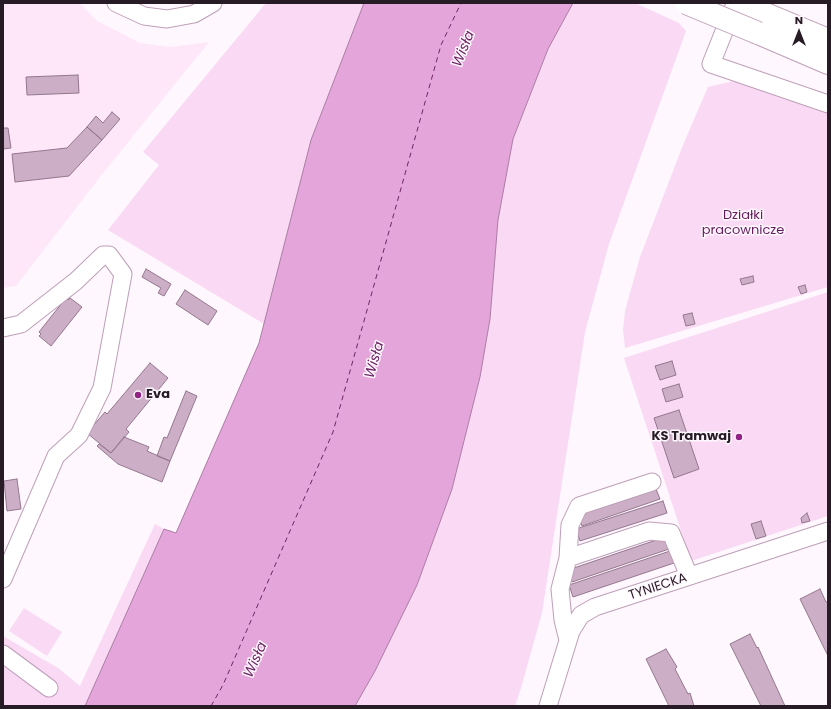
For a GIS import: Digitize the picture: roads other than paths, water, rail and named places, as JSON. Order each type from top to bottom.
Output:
[{"type":"main road","points":[[686,3],[828,40]]},
{"type":"main road","points":[[739,3],[762,24],[828,63]]},
{"type":"street","points":[[116,3],[144,16],[167,19],[194,14],[213,3]]},
{"type":"street","points":[[735,3],[712,64],[828,104]]},
{"type":"street","points":[[3,328],[20,324],[76,281],[103,256],[109,255],[122,274],[102,388],[79,435],[56,456],[3,579]]},
{"type":"street","points":[[568,640],[563,620],[560,589],[568,558],[570,525],[579,506],[652,482]]},
{"type":"street","name":"TYNIECKA","points":[[548,706],[571,630],[581,615],[595,607],[828,530]]},
{"type":"street","points":[[568,558],[649,531],[671,533],[689,576]]},
{"type":"street","points":[[3,654],[49,688]]},
{"type":"water","name":"Wisła","points":[[364,3],[573,3],[548,49],[513,139],[498,220],[490,319],[480,377],[452,489],[417,585],[375,671],[355,706],[85,706],[164,529],[176,533],[259,343],[311,140]]},
{"type":"place","name":"Eva","points":[[138,395]]},
{"type":"place","name":"KS Tramwaj","points":[[739,437]]},
{"type":"park label","name":"Działki pracownicze","points":[[743,224]]}]
